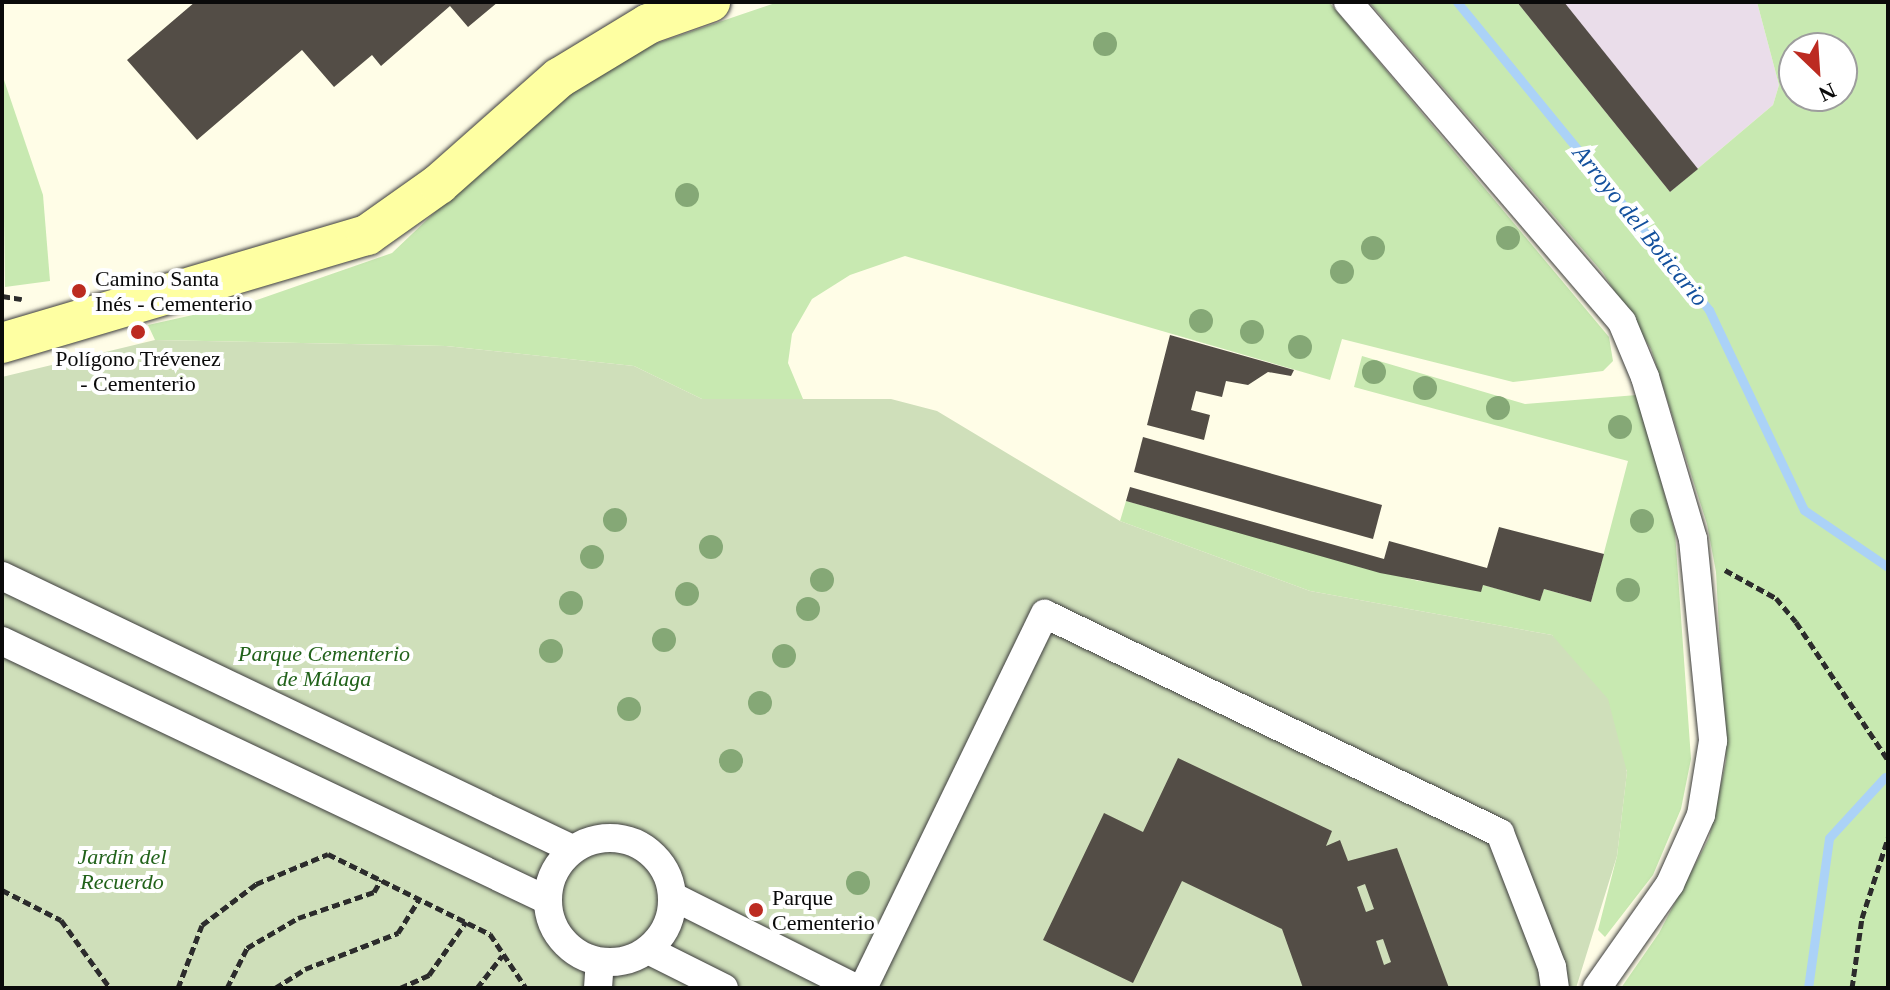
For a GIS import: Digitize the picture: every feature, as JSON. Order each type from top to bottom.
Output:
[{"type":"main road","points":[[16,326],[367,235],[439,184],[559,78],[648,24],[710,2]]},
{"type":"street","points":[[1348,2],[1622,322],[1645,377],[1693,539],[1713,741],[1701,815],[1670,884],[1596,988]]},
{"type":"street","points":[[2,576],[572,849]]},
{"type":"street","points":[[863,988],[1045,614],[1500,833],[1552,967],[1555,988]]},
{"type":"street","points":[[2,641],[547,900]]},
{"type":"street","points":[[602,837],[633,841],[661,863],[674,897],[667,927],[648,950],[599,975],[554,928],[547,900],[553,872],[572,849],[602,837]]},
{"type":"street","points":[[674,897],[856,988]]},
{"type":"street","points":[[648,950],[724,988]]},
{"type":"street","points":[[799,959],[803,988]]},
{"type":"path","points":[[2,296],[16,326]]},
{"type":"path","points":[[1693,539],[1722,568],[1751,589],[1776,598],[1888,760]]},
{"type":"path","points":[[1852,988],[1862,918],[1888,838]]},
{"type":"path","points":[[178,988],[202,925],[256,884],[328,854],[490,934],[525,988]]},
{"type":"path","points":[[227,988],[247,948],[298,918],[374,892],[381,880]]},
{"type":"path","points":[[2,890],[61,920],[110,988]]},
{"type":"path","points":[[275,988],[305,969],[398,933],[419,899]]},
{"type":"path","points":[[400,988],[429,975],[466,922]]},
{"type":"path","points":[[477,988],[502,956]]},
{"type":"shaded area","points":[[1517,2],[1757,2],[1778,81],[1773,105],[1670,192]]},
{"type":"green space","points":[[778,2],[1329,2],[1609,337],[1613,361],[1603,371],[1513,382],[1342,339],[1330,380],[905,256],[850,275],[812,299],[792,334],[788,363],[803,399],[702,399],[634,366],[446,346],[155,340],[148,325],[251,302],[392,253],[555,98],[631,52]]},
{"type":"green space","points":[[1369,2],[1517,2],[1670,192],[1773,105],[1778,88],[1778,112],[1858,112],[1858,32],[1778,32],[1778,81],[1757,2],[1888,2],[1888,988],[1621,988],[1659,933],[1709,838],[1726,761],[1716,572],[1707,524],[1651,349],[1603,273]]},
{"type":"green space","points":[[2,74],[43,195],[50,281],[5,287]]},
{"type":"green space","name":"Parque Cementerio de Málaga","points":[[155,340],[446,346],[634,366],[702,399],[891,399],[937,411],[1120,521],[1310,591],[1552,635],[1608,699],[1627,772],[1617,856],[1576,988],[2,988],[2,377]]},
{"type":"green space","points":[[1362,356],[1525,404],[1637,395],[1675,532],[1691,759],[1681,809],[1653,875],[1605,937],[1598,930],[1617,856],[1627,771],[1552,635],[1310,591],[1120,521],[1126,501],[1418,581],[1483,585],[1540,600],[1544,589],[1591,602],[1628,461],[1354,387]]},
{"type":"building","points":[[195,2],[498,2],[468,27],[450,6],[381,66],[372,55],[334,87],[302,50],[197,140],[127,60]]},
{"type":"building","points":[[1517,2],[1564,2],[1698,169],[1670,192]]},
{"type":"building","points":[[1170,335],[1294,370],[1291,376],[1268,372],[1248,385],[1226,381],[1222,397],[1196,391],[1191,410],[1210,415],[1204,440],[1147,425]]},
{"type":"building","points":[[1143,437],[1382,505],[1373,539],[1134,472]]},
{"type":"building","points":[[1130,487],[1384,559],[1389,541],[1487,568],[1499,527],[1604,554],[1591,602],[1544,589],[1540,601],[1483,585],[1481,592],[1380,573],[1126,501]]},
{"type":"building","points":[[1178,758],[1332,831],[1326,846],[1340,840],[1348,861],[1397,848],[1449,988],[1303,988],[1282,929],[1182,881],[1133,983],[1043,940],[1104,813],[1143,832]],"holes":[[[1365,884],[1374,909],[1366,912],[1357,887]],[[1383,939],[1391,962],[1384,965],[1376,941]]]},
{"type":"waterway","name":"Arroyo del Boticario","points":[[1457,2],[1709,310],[1804,510],[1888,567]]},
{"type":"waterway","name":"Arroyo del Boticario","points":[[1808,988],[1829,838],[1885,777]]},
{"type":"place","name":"Camino Santa Inés - Cementerio","points":[[79,291]]},
{"type":"place","name":"Polígono Trévenez - Cementerio","points":[[138,332]]},
{"type":"place","name":"Parque Cementerio","points":[[756,910]]},
{"type":"park label","name":"Jardín del Recuerdo","points":[[122,868]]}]
